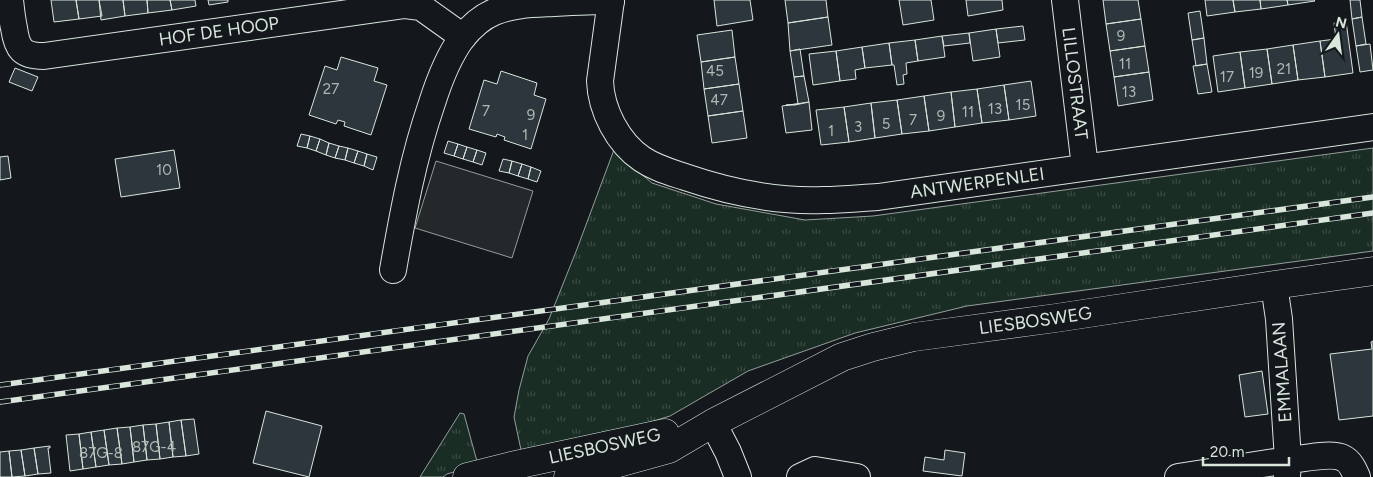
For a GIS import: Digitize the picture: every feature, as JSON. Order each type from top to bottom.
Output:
[{"type":"street","name":"HOF DE HOOP","points":[[10,0],[16,41],[19,49],[26,54],[35,56],[405,6],[421,7],[463,37]]},
{"type":"street","points":[[393,270],[408,190],[421,137],[441,78],[463,37],[478,22],[493,12],[503,9],[527,4],[611,0]]},
{"type":"street","name":"ANTWERPENLEI","points":[[611,0],[600,81],[602,98],[619,136],[642,159],[663,170],[742,192],[782,198],[823,200],[878,197],[1373,127]]},
{"type":"street","name":"LILLOSTRAAT","points":[[1065,0],[1085,168]]},
{"type":"street","name":"LIESBOSWEG","points":[[568,477],[669,449],[713,423],[842,357],[873,347],[914,337],[1065,317],[1373,271]]},
{"type":"street","name":"EMMALAAN","points":[[1274,285],[1279,319],[1288,469]]},
{"type":"street","points":[[713,423],[738,477]]},
{"type":"street","name":"LIESBOSWEG","points":[[467,477],[713,423]]},
{"type":"street","points":[[1178,477],[1288,469],[1332,455],[1344,458],[1353,467],[1356,477]]},
{"type":"street","points":[[800,477],[815,470],[857,477]]},
{"type":"green space","points":[[615,147],[619,155],[652,183],[716,204],[805,220],[873,216],[1373,148],[1373,251],[967,306],[855,333],[748,371],[670,416],[563,446],[521,450],[514,417],[528,356],[549,319]]},
{"type":"green space","points":[[460,413],[464,414],[478,465],[447,474],[443,477],[420,477]]},
{"type":"shaded area","points":[[436,161],[533,191],[512,258],[415,228]]},
{"type":"building","points":[[51,0],[76,0],[79,19],[54,22]]},
{"type":"building","points":[[76,0],[99,0],[102,16],[79,19]]},
{"type":"building","points":[[99,0],[123,0],[125,16],[101,20]]},
{"type":"building","points":[[123,0],[147,0],[148,13],[125,16]]},
{"type":"building","points":[[147,0],[170,0],[172,10],[148,13]]},
{"type":"building","points":[[170,0],[195,0],[196,6],[172,10]]},
{"type":"building","points":[[208,0],[228,0],[228,2],[209,5]]},
{"type":"building","points":[[714,0],[750,0],[753,20],[717,26]]},
{"type":"building","points":[[785,0],[826,0],[828,17],[788,23]]},
{"type":"building","points":[[899,0],[931,0],[934,20],[903,25]]},
{"type":"building","points":[[966,0],[1002,0],[1003,10],[968,16]]},
{"type":"building","points":[[1103,0],[1138,0],[1141,19],[1106,24]]},
{"type":"building","points":[[1205,0],[1233,0],[1235,12],[1207,16]]},
{"type":"building","points":[[1233,0],[1260,0],[1261,9],[1235,12]]},
{"type":"building","points":[[1260,0],[1287,0],[1288,5],[1261,9]]},
{"type":"building","points":[[1287,0],[1314,0],[1315,1],[1288,5]]},
{"type":"building","points":[[1350,0],[1360,0],[1362,17],[1352,19]]},
{"type":"building","points":[[1200,11],[1204,38],[1192,40],[1188,13]]},
{"type":"building","points":[[828,17],[832,45],[790,51],[788,23]]},
{"type":"building","points":[[1362,17],[1366,44],[1356,46],[1352,19]]},
{"type":"building","points":[[1141,19],[1145,46],[1110,51],[1106,24]]},
{"type":"building","points":[[1346,21],[1353,73],[1325,77],[1320,41],[1336,39],[1334,23]]},
{"type":"building","points":[[1023,26],[1025,40],[998,43],[996,29]]},
{"type":"building","points":[[996,29],[1000,57],[973,61],[969,33]]},
{"type":"building","points":[[732,30],[735,57],[701,62],[697,35]]},
{"type":"building","points":[[969,33],[970,43],[944,46],[942,36]]},
{"type":"building","points":[[942,36],[945,57],[918,61],[915,40]]},
{"type":"building","points":[[1204,38],[1207,64],[1196,66],[1192,40]]},
{"type":"building","points":[[915,40],[918,61],[906,63],[907,74],[903,75],[904,84],[897,85],[889,43]]},
{"type":"building","points":[[1320,41],[1325,77],[1298,80],[1293,45]]},
{"type":"building","points":[[889,43],[892,65],[865,68],[862,47]]},
{"type":"building","points":[[1370,44],[1373,70],[1360,72],[1356,46]]},
{"type":"building","points":[[1293,45],[1298,80],[1272,84],[1267,49]]},
{"type":"building","points":[[1145,46],[1149,72],[1114,77],[1110,51]]},
{"type":"building","points":[[862,47],[865,68],[855,70],[856,79],[840,81],[836,51]]},
{"type":"building","points":[[800,49],[804,76],[794,77],[790,51]]},
{"type":"building","points":[[1267,49],[1272,84],[1245,88],[1240,52]]},
{"type":"building","points":[[836,51],[840,81],[813,85],[809,54]]},
{"type":"building","points":[[1240,52],[1245,88],[1218,92],[1213,56]]},
{"type":"building","points":[[341,57],[378,68],[374,81],[387,85],[371,135],[344,126],[345,122],[338,120],[336,124],[309,115],[325,66],[337,70]]},
{"type":"building","points":[[735,57],[739,84],[704,89],[701,62]]},
{"type":"building","points":[[1207,64],[1212,92],[1198,94],[1193,66]]},
{"type":"building","points":[[15,68],[38,77],[32,91],[9,82]]},
{"type":"building","points":[[501,71],[537,83],[534,95],[546,99],[531,149],[504,140],[505,137],[497,134],[496,137],[469,129],[484,80],[497,84]]},
{"type":"building","points":[[1149,72],[1153,100],[1118,106],[1114,77]]},
{"type":"building","points":[[804,76],[809,102],[795,105],[786,105],[798,104],[794,77]]},
{"type":"building","points":[[1031,81],[1036,116],[1009,120],[1004,85]]},
{"type":"building","points":[[739,84],[743,111],[708,116],[704,89]]},
{"type":"building","points":[[1004,85],[1009,120],[982,123],[977,89]]},
{"type":"building","points":[[977,89],[982,123],[955,127],[951,92]]},
{"type":"building","points":[[951,92],[955,127],[929,131],[924,96]]},
{"type":"building","points":[[924,96],[929,131],[902,134],[897,100]]},
{"type":"building","points":[[897,100],[902,134],[875,138],[871,103]]},
{"type":"building","points":[[809,102],[812,130],[786,133],[782,106]]},
{"type":"building","points":[[871,103],[875,138],[849,142],[844,107]]},
{"type":"building","points":[[844,107],[849,142],[821,145],[816,110]]},
{"type":"building","points":[[743,111],[747,138],[712,143],[708,116]]},
{"type":"building","points":[[301,134],[310,136],[307,148],[297,146]]},
{"type":"building","points":[[310,136],[320,139],[316,151],[307,148]]},
{"type":"building","points":[[320,139],[329,143],[326,155],[316,151]]},
{"type":"building","points":[[448,141],[458,144],[454,156],[444,153]]},
{"type":"building","points":[[329,143],[339,146],[335,158],[326,155]]},
{"type":"building","points":[[458,144],[467,147],[463,159],[454,156]]},
{"type":"building","points":[[339,146],[348,148],[345,160],[335,158]]},
{"type":"building","points":[[467,147],[477,150],[473,162],[463,159]]},
{"type":"building","points":[[348,148],[358,151],[354,163],[345,160]]},
{"type":"building","points":[[174,150],[180,188],[121,197],[115,159]]},
{"type":"building","points":[[477,150],[486,153],[482,165],[473,162]]},
{"type":"building","points":[[358,151],[367,154],[364,166],[354,163]]},
{"type":"building","points":[[367,154],[377,157],[373,170],[364,166]]},
{"type":"building","points":[[8,156],[11,178],[0,180],[0,157]]},
{"type":"building","points":[[503,159],[512,161],[509,173],[499,171]]},
{"type":"building","points":[[512,161],[522,164],[518,176],[509,173]]},
{"type":"building","points":[[522,164],[531,167],[528,179],[518,176]]},
{"type":"building","points":[[531,167],[541,171],[537,182],[528,179]]},
{"type":"building","points":[[1373,341],[1373,416],[1339,420],[1330,354],[1372,349],[1371,342]]},
{"type":"building","points":[[1262,371],[1268,414],[1245,417],[1239,375]]},
{"type":"building","points":[[266,411],[322,426],[309,477],[253,463]]},
{"type":"building","points":[[194,419],[199,454],[186,456],[181,420]]},
{"type":"building","points":[[181,420],[186,456],[173,457],[169,422]]},
{"type":"building","points":[[169,422],[173,457],[160,459],[156,424]]},
{"type":"building","points":[[156,424],[160,459],[147,460],[143,425]]},
{"type":"building","points":[[143,425],[147,460],[134,462],[130,427]]},
{"type":"building","points":[[130,427],[134,462],[122,464],[117,428]]},
{"type":"building","points":[[117,428],[122,464],[109,465],[104,430]]},
{"type":"building","points":[[104,430],[109,465],[96,467],[91,432]]},
{"type":"building","points":[[91,432],[96,467],[83,469],[79,434]]},
{"type":"building","points":[[79,434],[83,469],[70,471],[66,435]]},
{"type":"building","points":[[50,446],[48,448],[51,473],[38,474],[34,448]]},
{"type":"building","points":[[34,448],[38,474],[25,476],[21,450]]},
{"type":"building","points":[[21,450],[25,476],[12,477],[9,451]]},
{"type":"building","points":[[945,450],[965,453],[962,476],[923,471],[925,457],[944,460]]},
{"type":"building","points":[[9,451],[12,477],[0,477],[0,452]]},
{"type":"railway","points":[[0,385],[1373,197]]},
{"type":"railway","points":[[0,402],[1373,213]]}]
